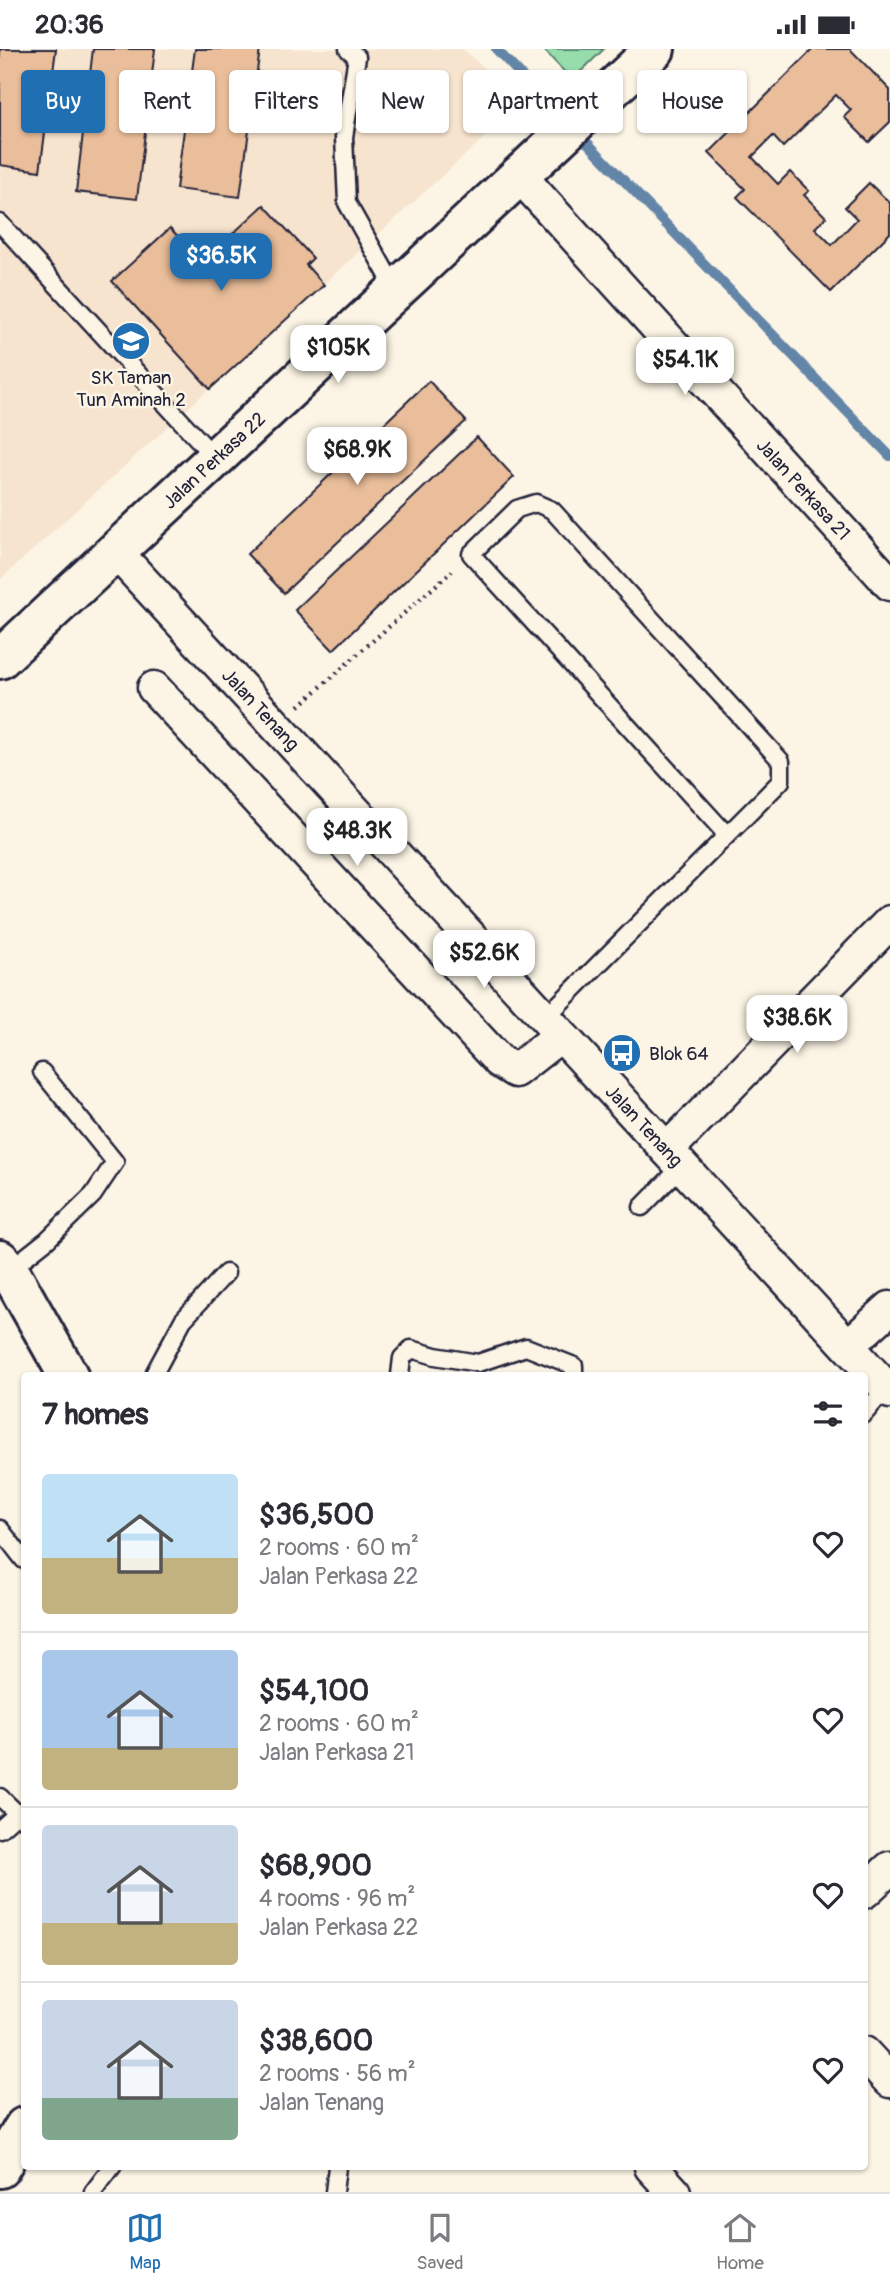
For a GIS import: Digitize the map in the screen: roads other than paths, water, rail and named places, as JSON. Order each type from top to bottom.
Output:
[{"type":"street","name":"Jalan Perkasa 22","points":[[0,659],[655,49]]},
{"type":"street","name":"Jalan Perkasa 21","points":[[519,175],[890,584]]},
{"type":"street","name":"Jalan Tenang","points":[[116,552],[888,1390]]},
{"type":"street","points":[[154,688],[499,1061],[515,1071],[553,1026]]},
{"type":"street","points":[[675,1158],[890,922]]},
{"type":"street","points":[[5,1265],[66,1372]]},
{"type":"street","points":[[848,1346],[890,1308]]},
{"type":"street","points":[[868,1888],[890,1868]]},
{"type":"street","points":[[868,2057],[890,2081]]},
{"type":"street","points":[[0,2168],[21,2132]]},
{"type":"street","points":[[654,2170],[674,2192]]},
{"type":"lane","points":[[348,49],[357,57],[344,137],[346,203],[396,290]]},
{"type":"lane","points":[[0,223],[215,458]]},
{"type":"lane","points":[[553,1026],[726,834],[781,781],[781,761],[552,510],[536,503],[517,509],[471,554],[726,834]]},
{"type":"lane","points":[[5,1265],[47,1240],[93,1195],[115,1162],[42,1072]]},
{"type":"lane","points":[[642,1207],[675,1158]]},
{"type":"lane","points":[[155,1372],[183,1320],[226,1273]]},
{"type":"lane","points":[[400,1372],[402,1359],[411,1349],[478,1363],[526,1346],[574,1366],[574,1372]]},
{"type":"lane","points":[[868,1410],[888,1390]]},
{"type":"lane","points":[[0,1529],[21,1556]]},
{"type":"lane","points":[[0,1797],[21,1816],[0,1829]]},
{"type":"lane","points":[[93,2192],[110,2170]]},
{"type":"lane","points":[[334,2192],[337,2170]]},
{"type":"waterway","points":[[496,49],[516,70]]},
{"type":"waterway","points":[[578,133],[890,456]]},
{"type":"place","name":"SK Taman Tun Aminah 2","points":[[131,341]]},
{"type":"place","name":"Blok 64","points":[[622,1053]]}]
